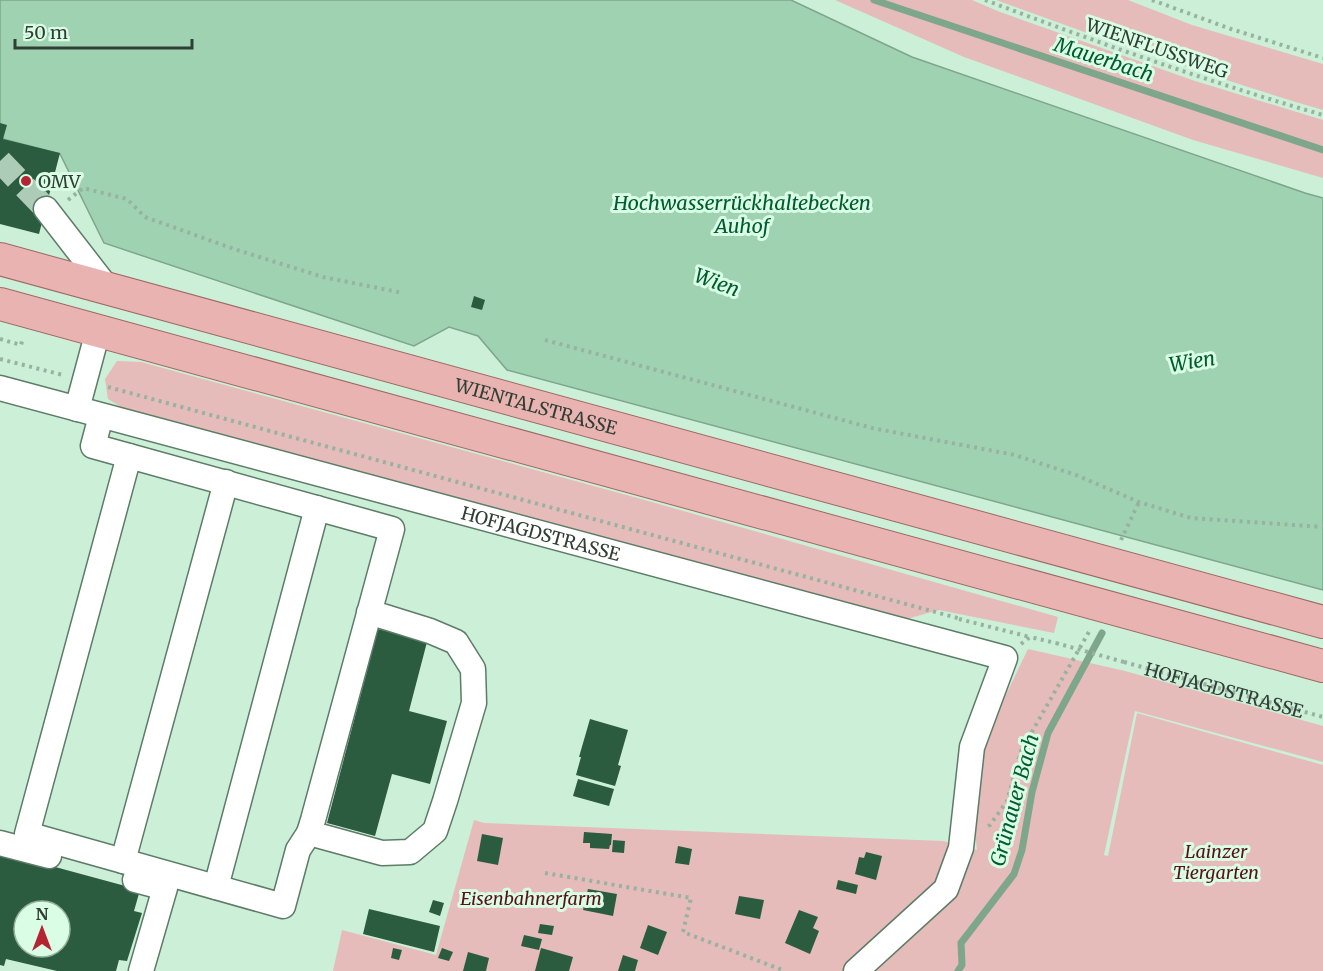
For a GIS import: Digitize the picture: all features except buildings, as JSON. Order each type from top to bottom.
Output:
[{"type":"main road","name":"WIENTALSTRASSE","points":[[0,259],[1323,622]]},
{"type":"main road","points":[[0,304],[1323,666]]},
{"type":"street","points":[[54,207],[108,289]]},
{"type":"street","points":[[77,409],[98,331]]},
{"type":"street","name":"HOFJAGDSTRASSE","points":[[0,388],[1005,658]]},
{"type":"street","points":[[100,416],[93,446],[392,529],[309,833],[298,850],[283,906],[27,834],[129,456]]},
{"type":"street","points":[[123,861],[226,483]]},
{"type":"street","points":[[216,887],[317,508]]},
{"type":"street","points":[[309,833],[382,853],[410,852],[435,831],[474,703],[473,669],[456,642],[430,631],[369,612]]},
{"type":"street","points":[[856,971],[946,889],[961,848],[972,747],[1005,658]]},
{"type":"street","points":[[0,843],[165,888],[141,971]]},
{"type":"path","name":"WIENFLUSSWEG","points":[[985,0],[1090,40],[1258,96],[1323,115]]},
{"type":"path","points":[[1152,0],[1231,30],[1323,58]]},
{"type":"path","points":[[54,207],[83,188],[116,196],[127,199],[145,217],[234,249],[323,278],[403,293]]},
{"type":"path","points":[[0,339],[21,345],[25,333]]},
{"type":"path","points":[[545,340],[872,428],[1015,455],[1076,475],[1139,502],[1191,518],[1323,526]]},
{"type":"path","points":[[0,359],[961,619]]},
{"type":"path","points":[[1121,541],[1139,502]]},
{"type":"path","points":[[1007,801],[1021,751],[1090,630]]},
{"type":"path","name":"HOFJAGDSTRASSE","points":[[1005,658],[1030,637],[1323,717]]},
{"type":"path","points":[[545,873],[691,898],[683,932],[784,971]]},
{"type":"green space","points":[[835,0],[972,0],[1195,81],[1323,120],[1323,178],[1193,140],[964,57]]},
{"type":"green space","points":[[996,0],[1128,0],[1192,25],[1323,64],[1323,110],[1158,58]]},
{"type":"green space","points":[[117,361],[141,362],[641,499],[1058,617],[1054,633],[939,610],[892,623],[708,566],[131,413],[108,399],[105,379]]},
{"type":"green space","points":[[1028,649],[1125,671],[1323,726],[1323,762],[1135,711],[1104,855],[1108,856],[1137,713],[1323,765],[1323,971],[333,971],[342,930],[436,955],[474,820],[484,823],[943,841],[977,850],[974,822],[982,744]]},
{"type":"water","name":"Hochwasserrückhaltebecken Auhof","points":[[0,0],[791,0],[912,57],[1323,198],[1323,590],[507,370],[478,336],[449,327],[414,346],[104,243],[60,154],[3,139],[0,123]]},
{"type":"waterway","name":"Mauerbach","points":[[874,0],[1323,150]]},
{"type":"waterway","name":"Grünauer Bach","points":[[958,971],[962,965],[961,943],[1014,874],[1022,850],[1032,792],[1048,733],[1102,633]]},
{"type":"tunnel","points":[[0,161],[46,209]]},
{"type":"place","name":"OMV","points":[[26,181]]},
{"type":"water label","name":"Wien","points":[[717,282]]},
{"type":"water label","name":"Wien","points":[[1192,361]]},
{"type":"park label","name":"Lainzer Tiergarten","points":[[1216,861]]},
{"type":"park label","name":"Eisenbahnerfarm","points":[[531,898]]}]
